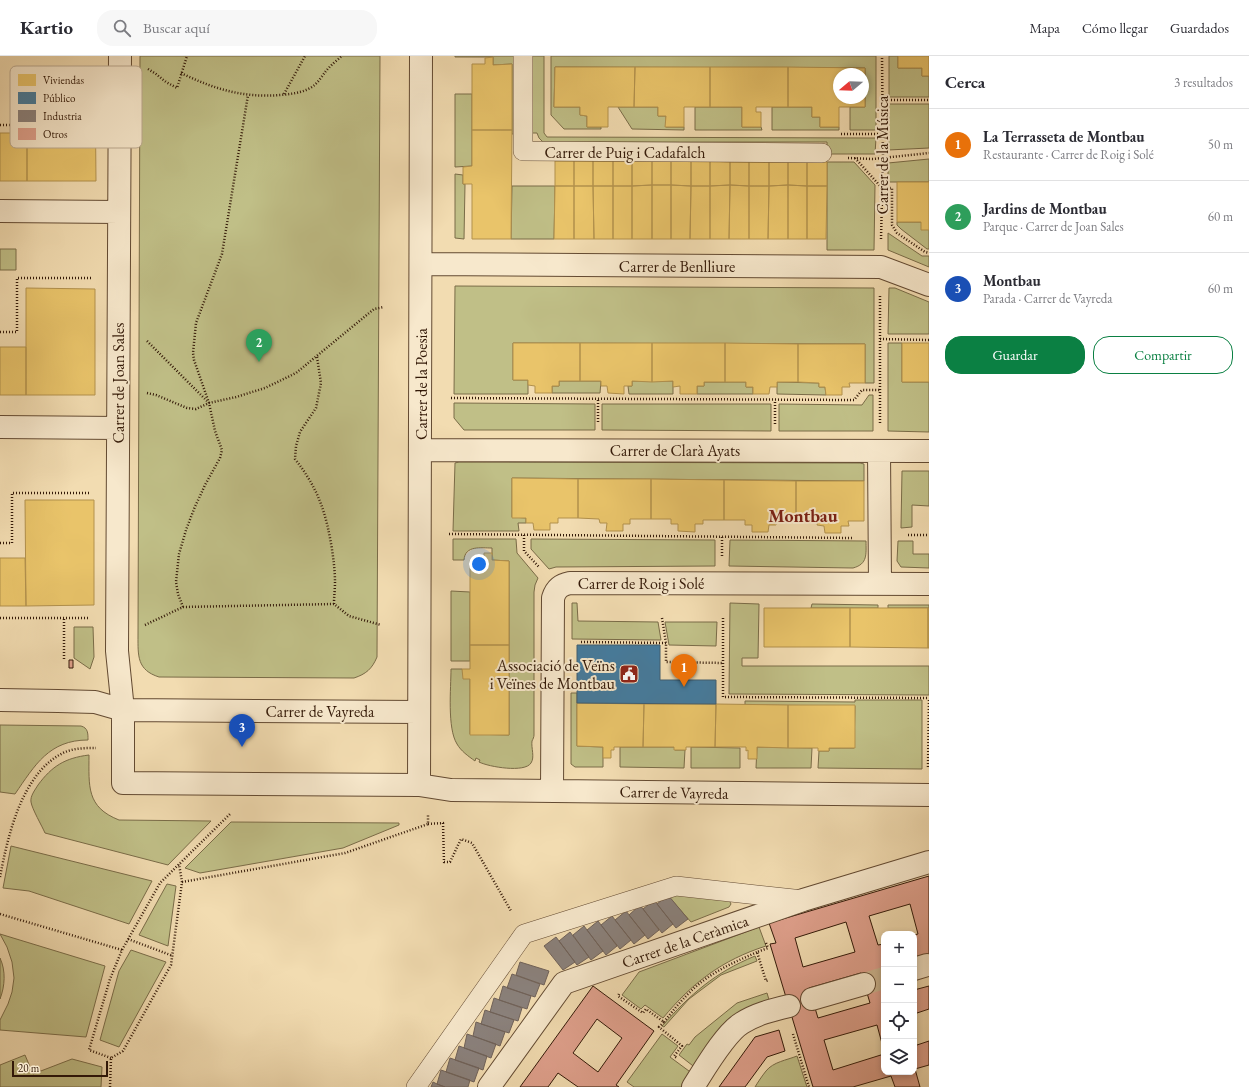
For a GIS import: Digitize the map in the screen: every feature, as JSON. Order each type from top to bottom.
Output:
[{"type":"street","name":"Carrer de Joan Sales","points":[[120,56],[120,66]]},
{"type":"street","name":"Carrer de la Poesia","points":[[419,712],[421,56]]},
{"type":"street","name":"Carrer de Joan Sales","points":[[119,148],[117,651],[123,710]]},
{"type":"street","points":[[0,211],[119,212]]},
{"type":"street","name":"Carrer de Benlliure","points":[[421,264],[881,267],[929,285]]},
{"type":"street","points":[[0,427],[118,428]]},
{"type":"street","name":"Carrer de Clarà Ayats","points":[[420,450],[929,451]]},
{"type":"street","points":[[879,451],[880,584]]},
{"type":"street","name":"Carrer de Roig i Solé","points":[[552,791],[553,598],[554,592],[558,587],[570,583],[929,584]]},
{"type":"street","name":"Carrer de Vayreda","points":[[0,700],[95,702],[123,710],[419,712]]},
{"type":"street","name":"Carrer de Vayreda","points":[[123,710],[123,783],[419,785],[452,790],[929,795]]},
{"type":"street","points":[[419,712],[419,785]]},
{"type":"street","name":"Carrer de la Ceràmica","points":[[489,1087],[564,983],[803,900],[929,862]]},
{"type":"street","points":[[812,999],[864,984]]},
{"type":"street","points":[[697,1081],[726,1038],[740,1024],[759,1014],[789,1006]]},
{"type":"lane","name":"Carrer de Puig i Cadafalch","points":[[523,56],[523,151],[822,153]]},
{"type":"lane","points":[[416,1087],[524,934],[676,886],[803,900]]},
{"type":"path","points":[[284,95],[305,56]]},
{"type":"path","points":[[181,73],[215,88],[231,92],[248,95],[284,95],[303,92],[314,86],[327,70],[342,56]]},
{"type":"path","name":"Carrer de la Música","points":[[881,240],[883,157],[882,56]]},
{"type":"path","points":[[144,68],[150,70],[177,88],[186,57]]},
{"type":"path","points":[[183,607],[178,594],[176,582],[179,554],[194,509],[220,458],[222,450],[209,403],[194,360],[193,353],[196,323],[222,254],[248,95]]},
{"type":"path","points":[[882,100],[929,100]]},
{"type":"path","points":[[929,153],[874,159],[855,158],[882,188],[892,188],[892,225],[897,233],[925,252],[929,252]]},
{"type":"path","points":[[0,332],[17,332],[17,278],[92,278]]},
{"type":"path","points":[[880,292],[880,428]]},
{"type":"path","points":[[145,393],[156,395],[187,408],[196,409],[209,403],[265,388],[296,373],[374,309],[384,307]]},
{"type":"path","points":[[146,339],[209,403]]},
{"type":"path","points":[[880,339],[929,340]]},
{"type":"path","points":[[317,357],[321,383],[316,408],[300,432],[296,446],[295,459],[303,470],[316,494],[325,518],[332,551],[335,581],[334,604]]},
{"type":"path","points":[[451,398],[854,400],[862,390],[880,390]]},
{"type":"path","points":[[598,399],[598,427]]},
{"type":"path","points":[[775,400],[775,427]]},
{"type":"path","points":[[0,543],[12,543],[12,493],[92,493]]},
{"type":"path","points":[[449,534],[860,538]]},
{"type":"path","points":[[524,535],[524,551],[539,568]]},
{"type":"path","points":[[914,535],[929,535]]},
{"type":"path","points":[[722,536],[722,562]]},
{"type":"path","points":[[140,626],[183,607],[334,604],[349,616],[381,625]]},
{"type":"path","points":[[0,618],[93,618]]},
{"type":"path","points":[[64,618],[64,659]]},
{"type":"path","points":[[662,618],[666,643],[666,662],[722,663]]},
{"type":"path","points":[[723,618],[723,697],[929,698],[928,773]]},
{"type":"path","points":[[576,642],[666,643]]},
{"type":"path","points":[[0,876],[6,845],[24,793],[40,771],[53,759],[64,752],[89,748]]},
{"type":"path","points":[[111,1058],[89,1050],[110,979],[122,950],[160,883],[232,813]]},
{"type":"path","points":[[428,813],[428,824]]},
{"type":"path","points":[[182,882],[344,853],[428,824],[443,823],[444,862],[450,862],[461,838],[472,843],[524,934]]},
{"type":"path","points":[[111,1058],[123,1051],[171,965],[182,882],[179,863]]},
{"type":"path","points":[[0,914],[122,950]]},
{"type":"path","points":[[128,939],[173,956]]},
{"type":"path","points":[[697,1081],[674,1056],[682,1046],[659,1027],[689,993],[711,975],[730,964],[757,952]]},
{"type":"path","points":[[622,990],[618,996],[643,1013],[646,1009],[664,1022]]},
{"type":"path","points":[[110,1087],[111,1058]]},
{"type":"shaded area","points":[[140,56],[380,56],[377,657],[373,665],[368,670],[362,675],[354,678],[159,677],[146,670],[140,661],[138,643],[140,148],[142,148],[142,66],[140,66]]},
{"type":"shaded area","points":[[455,56],[516,56],[515,134],[512,134],[512,64],[493,65],[493,57]]},
{"type":"shaded area","points":[[529,56],[544,56],[544,133],[547,137],[876,138],[875,154],[827,154],[827,142],[543,142],[537,133],[529,133]]},
{"type":"shaded area","points":[[551,56],[876,56],[876,130],[850,130],[850,107],[865,107],[865,104],[869,104],[869,68],[555,67],[554,107],[580,107],[580,115],[587,116],[587,127],[601,127],[601,129],[564,129],[551,115]]},
{"type":"shaded area","points":[[889,56],[898,56],[898,68],[922,68],[922,76],[929,76],[929,97],[889,97]]},
{"type":"shaded area","points":[[455,94],[472,94],[472,166],[455,167]]},
{"type":"shaded area","points":[[889,104],[929,104],[929,148],[888,150]]},
{"type":"shaded area","points":[[618,107],[658,107],[658,116],[666,116],[666,127],[684,127],[684,130],[632,129]]},
{"type":"shaded area","points":[[695,107],[742,107],[742,127],[761,127],[762,130],[695,130]]},
{"type":"shaded area","points":[[772,107],[812,107],[812,117],[820,117],[820,127],[839,127],[839,130],[772,130]]},
{"type":"shaded area","points":[[929,159],[929,182],[888,182],[888,163]]},
{"type":"shaded area","points":[[827,162],[854,162],[875,185],[874,250],[827,250]]},
{"type":"shaded area","points":[[455,174],[463,175],[463,184],[465,184],[464,239],[455,238]]},
{"type":"shaded area","points":[[512,186],[555,186],[554,239],[511,239]]},
{"type":"shaded area","points":[[897,222],[921,222],[929,230],[929,249],[901,229],[897,225]]},
{"type":"shaded area","points":[[888,233],[922,256],[929,256],[929,267],[888,250]]},
{"type":"shaded area","points":[[0,249],[16,249],[16,270],[0,270]]},
{"type":"shaded area","points":[[455,286],[874,288],[874,383],[865,383],[865,344],[513,343],[513,380],[528,380],[528,394],[454,394]]},
{"type":"shaded area","points":[[889,288],[895,288],[929,302],[929,334],[888,334]]},
{"type":"shaded area","points":[[888,343],[902,343],[902,382],[929,382],[929,432],[888,431]]},
{"type":"shaded area","points":[[559,381],[601,381],[600,393],[552,393],[552,386],[559,386]]},
{"type":"shaded area","points":[[632,381],[673,381],[673,394],[629,394],[628,386],[632,386]]},
{"type":"shaded area","points":[[704,382],[746,382],[746,387],[753,387],[753,394],[697,394],[697,386],[704,386]]},
{"type":"shaded area","points":[[777,382],[819,383],[819,387],[825,387],[826,395],[777,394]]},
{"type":"shaded area","points":[[869,395],[873,395],[873,431],[779,431],[779,404],[862,405]]},
{"type":"shaded area","points":[[454,403],[595,404],[595,430],[464,430],[454,418]]},
{"type":"shaded area","points":[[602,404],[771,404],[771,431],[602,430]]},
{"type":"shaded area","points":[[455,463],[860,463],[864,464],[864,481],[512,478],[512,517],[526,518],[526,523],[518,523],[519,531],[453,531]]},
{"type":"shaded area","points":[[902,471],[929,471],[929,506],[912,505],[912,527],[901,528]]},
{"type":"shaded area","points":[[453,539],[516,539],[517,553],[538,578],[534,592],[533,758],[531,763],[522,768],[506,768],[484,764],[479,762],[480,760],[476,758],[475,761],[461,749],[454,737],[450,708],[451,669],[462,669],[470,679],[470,734],[509,735],[509,561],[492,560],[492,548],[474,548],[467,552],[464,560],[453,560]]},
{"type":"shaded area","points":[[531,539],[715,540],[715,566],[556,567],[549,569],[531,549]]},
{"type":"shaded area","points":[[730,540],[866,541],[866,554],[864,561],[853,568],[729,566]]},
{"type":"shaded area","points":[[898,541],[913,541],[913,554],[929,554],[929,568],[901,567],[897,561]]},
{"type":"shaded area","points":[[451,591],[470,592],[470,661],[451,661]]},
{"type":"shaded area","points":[[572,603],[577,603],[578,621],[658,622],[661,640],[572,639]]},
{"type":"shaded area","points":[[730,603],[759,604],[758,658],[742,658],[742,666],[929,666],[929,695],[729,694]]},
{"type":"shaded area","points":[[812,604],[878,605],[878,608],[811,608]]},
{"type":"shaded area","points":[[888,605],[929,605],[929,608],[888,608]]},
{"type":"shaded area","points":[[665,622],[717,622],[716,646],[669,645]]},
{"type":"shaded area","points":[[74,627],[93,627],[94,657],[90,669],[74,658]]},
{"type":"shaded area","points":[[571,693],[577,693],[577,746],[603,747],[603,767],[575,767],[571,764]]},
{"type":"shaded area","points":[[855,700],[922,700],[922,769],[818,768],[819,751],[829,751],[829,748],[854,748],[855,706],[745,705],[745,701],[855,702]]},
{"type":"shaded area","points":[[0,725],[81,726],[87,731],[88,740],[74,741],[53,749],[44,756],[29,773],[15,794],[0,792]]},
{"type":"shaded area","points":[[620,747],[674,747],[675,750],[685,750],[684,768],[620,767]]},
{"type":"shaded area","points":[[691,747],[740,748],[740,768],[691,768]]},
{"type":"shaded area","points":[[757,747],[812,748],[811,768],[756,768]]},
{"type":"shaded area","points":[[89,755],[89,776],[92,794],[100,809],[108,815],[119,820],[211,821],[168,865],[45,833],[32,805],[31,798],[33,793],[43,778],[54,768],[73,758]]},
{"type":"shaded area","points":[[231,822],[399,823],[399,825],[343,848],[200,873],[185,868]]},
{"type":"shaded area","points":[[11,846],[152,881],[129,924],[29,891],[3,888]]},
{"type":"shaded area","points":[[167,884],[176,886],[168,946],[139,935]]},
{"type":"shaded area","points":[[680,894],[729,900],[731,904],[729,907],[691,922],[669,897]]},
{"type":"shaded area","points":[[759,927],[766,946],[735,958],[709,974],[685,994],[663,1018],[645,1005],[641,1009],[622,995],[639,972]]},
{"type":"shaded area","points":[[0,934],[105,966],[86,1037],[0,1030],[0,1020],[12,992],[14,978],[12,962],[7,947]]},
{"type":"shaded area","points":[[131,950],[166,962],[119,1047],[100,1040],[119,971]]},
{"type":"shaded area","points":[[755,956],[757,961],[721,975],[689,999],[664,1027],[662,1026],[693,994],[704,985],[727,970]]},
{"type":"shaded area","points":[[0,958],[4,978],[0,999]]},
{"type":"shaded area","points":[[767,993],[770,1003],[697,1069],[679,1055],[687,1044],[689,1045],[695,1037],[737,1003]]},
{"type":"shaded area","points":[[662,1034],[678,1046],[670,1057],[693,1074],[684,1087],[634,1087],[627,1082]]},
{"type":"shaded area","points":[[25,1055],[33,1074],[72,1059],[102,1067],[101,1087],[0,1087],[0,1065]]},
{"type":"shaded area","points":[[797,1056],[807,1087],[755,1087],[769,1068],[776,1063]]},
{"type":"building: Viviendas","points":[[898,56],[929,56],[929,76],[922,76],[922,68],[898,68]]},
{"type":"building: Viviendas","points":[[493,57],[493,65],[512,64],[512,130],[472,130],[472,64],[485,64],[485,58]]},
{"type":"building: Viviendas","points":[[555,67],[635,67],[634,107],[608,107],[608,127],[587,127],[587,116],[580,115],[580,107],[554,107]]},
{"type":"building: Viviendas","points":[[635,67],[710,67],[710,107],[684,107],[684,127],[665,127],[666,116],[658,116],[658,107],[634,107]]},
{"type":"building: Viviendas","points":[[710,67],[788,67],[788,107],[756,107],[756,112],[761,112],[761,127],[742,127],[742,107],[710,107]]},
{"type":"building: Viviendas","points":[[788,67],[865,68],[833,68],[833,104],[865,104],[865,107],[839,107],[839,127],[820,127],[820,117],[812,117],[812,107],[788,107]]},
{"type":"building: Viviendas","points":[[472,130],[512,130],[511,239],[472,239],[472,184],[463,184],[463,167],[472,166]]},
{"type":"building: Viviendas","points":[[0,133],[10,133],[10,148],[27,148],[27,181],[0,181]]},
{"type":"building: Viviendas","points":[[27,148],[96,148],[96,181],[27,181]]},
{"type":"building: Viviendas","points":[[555,161],[574,161],[574,186],[555,186]]},
{"type":"building: Viviendas","points":[[574,161],[593,161],[593,186],[574,186]]},
{"type":"building: Viviendas","points":[[593,161],[613,161],[613,186],[593,186]]},
{"type":"building: Viviendas","points":[[613,161],[632,161],[632,186],[613,186]]},
{"type":"building: Viviendas","points":[[632,161],[652,161],[652,185],[632,186]]},
{"type":"building: Viviendas","points":[[652,161],[671,161],[671,185],[652,185]]},
{"type":"building: Viviendas","points":[[671,161],[691,161],[691,186],[671,185]]},
{"type":"building: Viviendas","points":[[691,161],[710,161],[710,186],[691,186]]},
{"type":"building: Viviendas","points":[[710,161],[730,162],[730,185],[710,186]]},
{"type":"building: Viviendas","points":[[730,162],[749,162],[749,186],[730,185]]},
{"type":"building: Viviendas","points":[[749,162],[769,162],[769,186],[749,186]]},
{"type":"building: Viviendas","points":[[769,162],[788,162],[788,185],[769,186]]},
{"type":"building: Viviendas","points":[[788,162],[807,162],[807,186],[788,185]]},
{"type":"building: Viviendas","points":[[807,162],[827,162],[827,186],[807,186]]},
{"type":"building: Viviendas","points":[[897,182],[929,182],[929,230],[921,230],[921,222],[897,222]]},
{"type":"building: Viviendas","points":[[652,185],[652,239],[632,239],[632,186]]},
{"type":"building: Viviendas","points":[[652,185],[671,185],[671,239],[652,239]]},
{"type":"building: Viviendas","points":[[671,185],[691,186],[690,239],[671,239]]},
{"type":"building: Viviendas","points":[[730,185],[729,239],[710,239],[710,186]]},
{"type":"building: Viviendas","points":[[730,185],[749,186],[749,239],[729,239]]},
{"type":"building: Viviendas","points":[[788,185],[788,239],[768,239],[769,186]]},
{"type":"building: Viviendas","points":[[788,185],[807,186],[807,239],[788,239]]},
{"type":"building: Viviendas","points":[[555,186],[574,186],[574,239],[554,239]]},
{"type":"building: Viviendas","points":[[574,186],[593,186],[594,239],[574,239]]},
{"type":"building: Viviendas","points":[[593,186],[613,186],[613,239],[594,239]]},
{"type":"building: Viviendas","points":[[613,186],[632,186],[632,239],[613,239]]},
{"type":"building: Viviendas","points":[[691,186],[710,186],[710,239],[690,239]]},
{"type":"building: Viviendas","points":[[749,186],[769,186],[768,239],[749,239]]},
{"type":"building: Viviendas","points":[[807,186],[827,186],[826,239],[807,239]]},
{"type":"building: Viviendas","points":[[26,288],[95,289],[95,395],[26,395]]},
{"type":"building: Viviendas","points":[[513,343],[580,343],[580,381],[559,381],[559,386],[552,386],[552,393],[535,393],[535,386],[528,385],[528,380],[513,380]]},
{"type":"building: Viviendas","points":[[580,343],[652,343],[652,382],[632,381],[632,386],[624,386],[624,394],[608,393],[607,386],[601,386],[601,381],[580,381]]},
{"type":"building: Viviendas","points":[[652,343],[725,343],[725,382],[704,382],[704,386],[697,386],[697,394],[680,394],[680,386],[673,387],[673,381],[652,382]]},
{"type":"building: Viviendas","points":[[725,343],[798,344],[798,382],[777,382],[777,387],[770,387],[769,394],[753,394],[753,387],[746,387],[746,382],[725,382]]},
{"type":"building: Viviendas","points":[[902,343],[929,343],[929,382],[902,382]]},
{"type":"building: Viviendas","points":[[798,344],[865,344],[865,383],[849,383],[850,387],[842,387],[842,395],[826,395],[825,387],[819,387],[819,383],[798,382]]},
{"type":"building: Viviendas","points":[[0,347],[26,347],[26,395],[0,395]]},
{"type":"building: Viviendas","points":[[512,478],[578,479],[578,518],[558,518],[558,523],[550,523],[550,530],[534,530],[533,523],[526,523],[526,518],[512,518]]},
{"type":"building: Viviendas","points":[[578,479],[651,479],[651,519],[630,519],[630,524],[623,524],[623,531],[606,531],[607,523],[600,523],[599,519],[578,518]]},
{"type":"building: Viviendas","points":[[651,479],[724,480],[724,520],[703,520],[703,524],[695,524],[695,532],[678,531],[678,524],[671,524],[671,519],[651,519]]},
{"type":"building: Viviendas","points":[[724,480],[796,481],[796,521],[776,520],[776,525],[769,525],[768,532],[752,532],[752,525],[745,525],[745,520],[724,520]]},
{"type":"building: Viviendas","points":[[796,481],[864,481],[864,521],[848,521],[849,526],[841,526],[841,533],[825,533],[824,526],[817,525],[818,521],[796,521]]},
{"type":"building: Viviendas","points":[[25,500],[94,500],[94,605],[26,606]]},
{"type":"building: Viviendas","points":[[484,553],[492,553],[492,560],[509,561],[509,645],[470,645],[470,560],[484,561]]},
{"type":"building: Viviendas","points":[[0,558],[25,558],[26,606],[0,606]]},
{"type":"building: Viviendas","points":[[764,608],[850,608],[850,647],[764,647]]},
{"type":"building: Viviendas","points":[[850,608],[928,608],[928,648],[850,647]]},
{"type":"building: Viviendas","points":[[929,608],[929,648],[928,648]]},
{"type":"building: Viviendas","points":[[470,645],[509,645],[509,735],[470,735],[470,679],[463,679],[462,669],[470,669]]},
{"type":"building: Viviendas","points":[[577,703],[644,704],[643,747],[614,747],[614,750],[611,750],[611,758],[603,758],[603,747],[577,746]]},
{"type":"building: Viviendas","points":[[644,704],[716,704],[715,747],[686,747],[686,750],[674,750],[674,747],[643,747]]},
{"type":"building: Viviendas","points":[[716,704],[788,705],[788,748],[757,747],[757,759],[748,759],[748,750],[746,751],[746,747],[715,747]]},
{"type":"building: Viviendas","points":[[788,705],[855,705],[855,748],[829,748],[829,751],[818,751],[818,748],[788,748]]},
{"type":"building: Público","points":[[577,645],[660,645],[660,680],[716,680],[716,704],[577,703]]},
{"type":"building: Industria","points":[[668,895],[688,919],[676,928],[657,904]]},
{"type":"building: Industria","points":[[654,900],[673,924],[662,933],[643,909]]},
{"type":"building: Industria","points":[[640,905],[659,930],[648,939],[629,915]]},
{"type":"building: Industria","points":[[626,911],[645,935],[634,944],[615,920]]},
{"type":"building: Industria","points":[[612,916],[631,940],[620,949],[601,925]]},
{"type":"building: Industria","points":[[598,921],[617,946],[606,955],[587,930]]},
{"type":"building: Industria","points":[[584,926],[603,951],[591,960],[573,935]]},
{"type":"building: Industria","points":[[570,932],[589,957],[577,965],[559,941]]},
{"type":"building: Industria","points":[[556,937],[575,962],[563,970],[544,946]]},
{"type":"building: Industria","points":[[520,962],[549,971],[544,985],[516,975]]},
{"type":"building: Industria","points":[[512,974],[540,984],[535,997],[507,988]]},
{"type":"building: Industria","points":[[503,986],[531,996],[527,1009],[499,1000]]},
{"type":"building: Industria","points":[[494,998],[522,1008],[518,1021],[490,1012]]},
{"type":"building: Industria","points":[[485,1010],[514,1020],[509,1033],[481,1024]]},
{"type":"building: Industria","points":[[476,1022],[505,1032],[500,1046],[473,1036]]},
{"type":"building: Industria","points":[[467,1034],[496,1044],[491,1058],[464,1048]]},
{"type":"building: Industria","points":[[459,1046],[487,1056],[483,1070],[455,1060]]},
{"type":"building: Industria","points":[[450,1058],[479,1068],[474,1082],[446,1072]]},
{"type":"building: Industria","points":[[441,1070],[470,1080],[468,1087],[445,1087],[437,1084]]},
{"type":"building: Industria","points":[[433,1082],[437,1084],[445,1087],[431,1087]]},
{"type":"building: Otros","points":[[69,660],[73,660],[73,668],[69,668]]},
{"type":"building: Otros","points":[[929,876],[929,972],[917,961],[918,934],[910,904],[869,916],[878,945],[881,944],[881,1040],[877,1025],[824,1040],[833,1070],[881,1055],[881,1075],[917,1075],[920,1087],[895,1087],[891,1076],[853,1087],[813,1087],[770,944],[776,943],[769,923]],"holes":[[[846,922],[855,952],[803,967],[795,938]],[[861,973],[870,1003],[818,1018],[809,988]]]},
{"type":"building: Otros","points":[[593,986],[654,1031],[616,1085],[619,1087],[578,1087],[558,1073],[548,1087],[520,1087]],"holes":[[[597,1019],[622,1038],[598,1072],[573,1053]]]},
{"type":"building: Otros","points":[[929,986],[929,1009],[917,1013],[917,1003],[917,989]]},
{"type":"building: Otros","points":[[779,1030],[785,1051],[767,1057],[745,1087],[719,1087],[755,1037]]},
{"type":"building: Otros","points":[[929,1041],[929,1065],[917,1068],[917,1045]]},
{"type":"tunnel","points":[[864,984],[881,979]]},
{"type":"place","name":"Jardins de Montbau","points":[[259,362]]},
{"type":"place","name":"Associació de Veïns i Veïnes de Montbau","points":[[629,674]]},
{"type":"place","name":"La Terrasseta de Montbau","points":[[684,687]]},
{"type":"place","name":"Montbau","points":[[242,747]]},
{"type":"district","name":"Montbau","points":[[803,516]]}]
